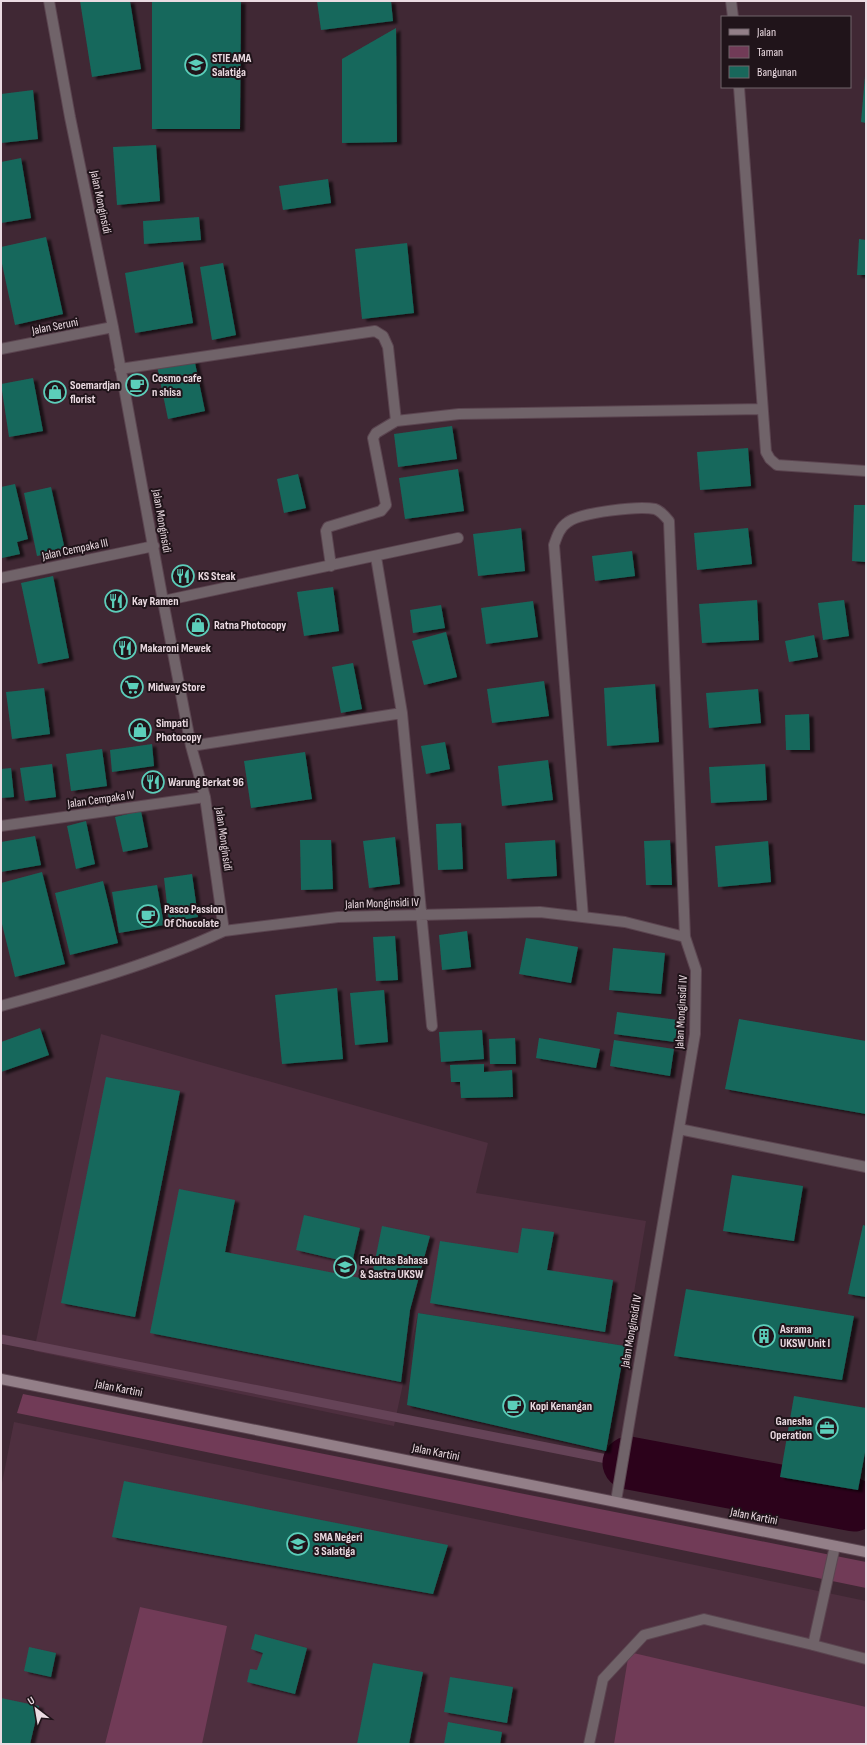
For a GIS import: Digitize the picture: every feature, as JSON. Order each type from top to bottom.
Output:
[{"type":"main road","name":"Jalan Kartini","points":[[1,1379],[866,1552]]},
{"type":"street","name":"Jalan Monginsidi","points":[[49,1],[70,117],[113,327],[154,546],[162,601],[191,746],[205,797],[224,931]]},
{"type":"street","points":[[730,1],[732,16]]},
{"type":"street","points":[[739,88],[766,452],[773,463],[798,467],[866,471]]},
{"type":"street","name":"Jalan Seruni","points":[[1,350],[113,327]]},
{"type":"street","points":[[120,368],[375,331],[383,336],[388,347],[396,421]]},
{"type":"street","points":[[331,566],[326,531],[328,527],[381,511],[386,505],[373,438],[376,433],[396,421],[459,414],[762,409]]},
{"type":"street","points":[[583,917],[554,545],[558,533],[566,522],[577,517],[616,510],[656,510],[664,514],[669,521],[685,937]]},
{"type":"street","points":[[162,601],[376,557],[458,538]]},
{"type":"street","name":"Jalan Cempaka III","points":[[1,578],[154,546]]},
{"type":"street","points":[[376,557],[402,713],[432,1026]]},
{"type":"street","points":[[191,746],[402,713]]},
{"type":"street","name":"Jalan Cempaka IV","points":[[1,826],[205,797]]},
{"type":"street","name":"Jalan Monginsidi IV","points":[[224,931],[338,917],[540,912],[625,922],[685,937],[696,970],[697,993],[695,1034],[616,1501]]},
{"type":"street","points":[[2,1004],[64,990],[188,948],[224,931]]},
{"type":"street","points":[[679,1129],[866,1167]]},
{"type":"street","points":[[813,1644],[835,1546]]},
{"type":"street","points":[[589,1744],[603,1679],[644,1635],[704,1619],[813,1644],[866,1659]]},
{"type":"shaded area","name":"Fakultas Bahasa & Sastra UKSW","points":[[101,1034],[488,1143],[476,1193],[646,1221],[625,1346],[418,1313],[394,1426],[34,1351]]},
{"type":"shaded area","name":"SMA Negeri 3 Salatiga","points":[[14,1422],[866,1601],[866,1744],[1,1744],[1,1488]]},
{"type":"green space","points":[[23,1394],[866,1562],[866,1588],[17,1413]]},
{"type":"green space","points":[[140,1607],[227,1626],[202,1744],[105,1744]]},
{"type":"green space","points":[[629,1652],[866,1707],[866,1744],[614,1744]]},
{"type":"building","points":[[80,1],[130,1],[141,69],[92,77]]},
{"type":"building","name":"STIE AMA Salatiga","points":[[152,1],[241,1],[240,129],[152,129]]},
{"type":"building","points":[[317,1],[391,1],[393,21],[321,30]]},
{"type":"building","points":[[396,28],[397,142],[342,143],[342,59]]},
{"type":"building","points":[[866,76],[866,123],[861,122]]},
{"type":"building","points":[[33,90],[38,139],[1,143],[1,94]]},
{"type":"building","points":[[156,145],[160,201],[117,205],[113,147]]},
{"type":"building","points":[[21,158],[31,218],[1,223],[1,162]]},
{"type":"building","points":[[328,179],[331,203],[283,210],[279,186]]},
{"type":"building","points":[[199,217],[201,240],[144,244],[143,221]]},
{"type":"building","points":[[46,237],[63,314],[15,325],[1,259],[1,247]]},
{"type":"building","points":[[859,239],[866,240],[866,275],[857,275]]},
{"type":"building","points":[[407,243],[414,313],[362,319],[355,249]]},
{"type":"building","points":[[183,262],[193,323],[135,333],[125,273]]},
{"type":"building","points":[[223,263],[236,335],[212,340],[200,267]]},
{"type":"building","points":[[194,358],[205,411],[168,419],[157,366]]},
{"type":"building","points":[[33,378],[43,431],[9,437],[1,384]]},
{"type":"building","points":[[452,426],[457,459],[398,467],[394,434]]},
{"type":"building","points":[[748,448],[751,486],[700,490],[697,452]]},
{"type":"building","points":[[458,469],[464,511],[405,519],[399,478]]},
{"type":"building","points":[[298,474],[306,508],[284,513],[277,479]]},
{"type":"building","points":[[15,484],[28,539],[17,542],[20,554],[2,558],[1,487]]},
{"type":"building","points":[[51,487],[65,550],[37,556],[24,493]]},
{"type":"building","points":[[854,505],[866,505],[866,562],[852,561]]},
{"type":"building","points":[[521,528],[525,571],[478,576],[473,534]]},
{"type":"building","points":[[748,528],[752,564],[697,570],[694,533]]},
{"type":"building","points":[[632,551],[635,576],[595,581],[592,556]]},
{"type":"building","points":[[53,576],[69,658],[38,664],[21,583]]},
{"type":"building","points":[[333,587],[339,631],[304,636],[297,592]]},
{"type":"building","points":[[757,600],[759,640],[702,643],[699,604]]},
{"type":"building","points":[[844,600],[849,636],[823,640],[818,603]]},
{"type":"building","points":[[533,601],[538,637],[486,644],[481,608]]},
{"type":"building","points":[[441,605],[445,628],[413,633],[410,610]]},
{"type":"building","points":[[446,632],[457,677],[424,685],[412,641]]},
{"type":"building","points":[[814,635],[818,657],[789,662],[785,641]]},
{"type":"building","points":[[353,663],[362,709],[341,713],[332,667]]},
{"type":"building","points":[[544,681],[549,716],[492,723],[487,689]]},
{"type":"building","points":[[655,684],[659,742],[607,746],[604,688]]},
{"type":"building","points":[[44,688],[50,734],[12,739],[6,692]]},
{"type":"building","points":[[758,689],[761,723],[709,728],[706,693]]},
{"type":"building","points":[[809,714],[810,750],[786,750],[785,715]]},
{"type":"building","points":[[445,742],[450,769],[426,774],[421,746]]},
{"type":"building","points":[[152,744],[154,766],[112,772],[110,750]]},
{"type":"building","points":[[102,749],[107,786],[71,791],[66,754]]},
{"type":"building","points":[[305,752],[312,799],[251,808],[244,761]]},
{"type":"building","points":[[548,760],[553,800],[502,806],[498,766]]},
{"type":"building","points":[[52,764],[56,797],[25,801],[20,768]]},
{"type":"building","points":[[765,764],[767,800],[711,803],[709,767]]},
{"type":"building","points":[[11,768],[14,797],[1,798],[1,769]]},
{"type":"building","points":[[141,811],[148,847],[123,852],[115,817]]},
{"type":"building","points":[[86,821],[95,864],[76,869],[67,826]]},
{"type":"building","points":[[461,823],[463,869],[438,870],[436,824]]},
{"type":"building","points":[[35,836],[41,865],[1,872],[1,842]]},
{"type":"building","points":[[395,837],[400,884],[369,888],[363,841]]},
{"type":"building","points":[[300,840],[331,840],[333,889],[301,890]]},
{"type":"building","points":[[555,840],[557,876],[507,879],[505,843]]},
{"type":"building","points":[[670,840],[672,885],[646,885],[644,841]]},
{"type":"building","points":[[768,841],[771,882],[718,887],[715,846]]},
{"type":"building","points":[[42,872],[65,964],[15,977],[1,920],[1,883]]},
{"type":"building","points":[[192,874],[198,917],[169,922],[164,878]]},
{"type":"building","points":[[103,881],[118,943],[70,955],[55,893]]},
{"type":"building","points":[[157,885],[164,925],[119,933],[112,892]]},
{"type":"building","points":[[467,931],[471,967],[442,970],[439,935]]},
{"type":"building","points":[[395,936],[398,980],[376,981],[373,937]]},
{"type":"building","points":[[526,938],[578,947],[571,983],[519,974]]},
{"type":"building","points":[[613,948],[665,953],[661,994],[609,990]]},
{"type":"building","points":[[337,988],[343,1059],[282,1064],[275,995]]},
{"type":"building","points":[[384,990],[388,1042],[355,1045],[350,993]]},
{"type":"building","points":[[617,1012],[678,1020],[675,1042],[614,1034]]},
{"type":"building","points":[[739,1019],[866,1041],[866,1114],[725,1089]]},
{"type":"building","points":[[40,1028],[49,1055],[1,1072],[1,1042]]},
{"type":"building","points":[[482,1030],[484,1059],[441,1062],[439,1032]]},
{"type":"building","points":[[515,1038],[516,1064],[490,1064],[489,1039]]},
{"type":"building","points":[[539,1038],[600,1049],[596,1068],[536,1058]]},
{"type":"building","points":[[614,1040],[674,1049],[670,1076],[610,1066]]},
{"type":"building","points":[[484,1064],[484,1072],[512,1070],[513,1097],[461,1098],[460,1082],[451,1082],[450,1065]]},
{"type":"building","points":[[106,1077],[180,1091],[135,1317],[61,1303]]},
{"type":"building","points":[[732,1175],[803,1186],[794,1241],[723,1231]]},
{"type":"building","points":[[179,1189],[235,1200],[225,1252],[371,1280],[382,1226],[430,1236],[410,1310],[401,1382],[150,1333]]},
{"type":"building","points":[[304,1215],[360,1228],[352,1263],[296,1250]]},
{"type":"building","points":[[863,1225],[866,1226],[866,1297],[848,1294]]},
{"type":"building","points":[[522,1228],[554,1232],[547,1270],[613,1280],[605,1332],[430,1303],[440,1241],[518,1253]]},
{"type":"building","name":"Asrama UKSW Unit I","points":[[686,1289],[854,1316],[842,1380],[674,1356]]},
{"type":"building","points":[[418,1313],[625,1346],[606,1451],[407,1405]]},
{"type":"building","name":"Ganesha Operation","points":[[794,1396],[866,1408],[866,1447],[858,1490],[780,1477]]},
{"type":"building","points":[[124,1481],[448,1545],[433,1594],[112,1537]]},
{"type":"building","points":[[255,1634],[307,1648],[295,1694],[247,1682],[250,1669],[257,1670],[263,1653],[251,1649]]},
{"type":"building","points":[[29,1647],[56,1653],[51,1677],[24,1671]]},
{"type":"building","points":[[373,1663],[423,1672],[409,1744],[357,1744]]},
{"type":"building","points":[[450,1677],[513,1687],[507,1723],[444,1712]]},
{"type":"building","points":[[1,1698],[39,1706],[30,1744],[1,1744]]},
{"type":"building","points":[[448,1722],[502,1732],[500,1744],[444,1744]]},
{"type":"waterway","points":[[1,1339],[617,1461]]},
{"type":"waterway","points":[[629,1463],[854,1505]]},
{"type":"place","name":"STIE AMA Salatiga","points":[[196,65]]},
{"type":"place","name":"Cosmo cafe n shisa","points":[[137,385]]},
{"type":"place","name":"Soemardjan florist","points":[[55,392]]},
{"type":"place","name":"KS Steak","points":[[183,576]]},
{"type":"place","name":"Kay Ramen","points":[[116,601]]},
{"type":"place","name":"Ratna Photocopy","points":[[198,625]]},
{"type":"place","name":"Makaroni Mewek","points":[[125,648]]},
{"type":"place","name":"Midway Store","points":[[132,687]]},
{"type":"place","name":"Simpati Photocopy","points":[[140,730]]},
{"type":"place","name":"Warung Berkat 96","points":[[153,782]]},
{"type":"place","name":"Pasco Passion Of Chocolate","points":[[148,916]]},
{"type":"place","name":"Fakultas Bahasa & Sastra UKSW","points":[[345,1267]]},
{"type":"place","name":"Asrama UKSW Unit I","points":[[764,1336]]},
{"type":"place","name":"Kopi Kenangan","points":[[514,1406]]},
{"type":"place","name":"Ganesha Operation","points":[[827,1428]]},
{"type":"place","name":"SMA Negeri 3 Salatiga","points":[[298,1544]]}]
